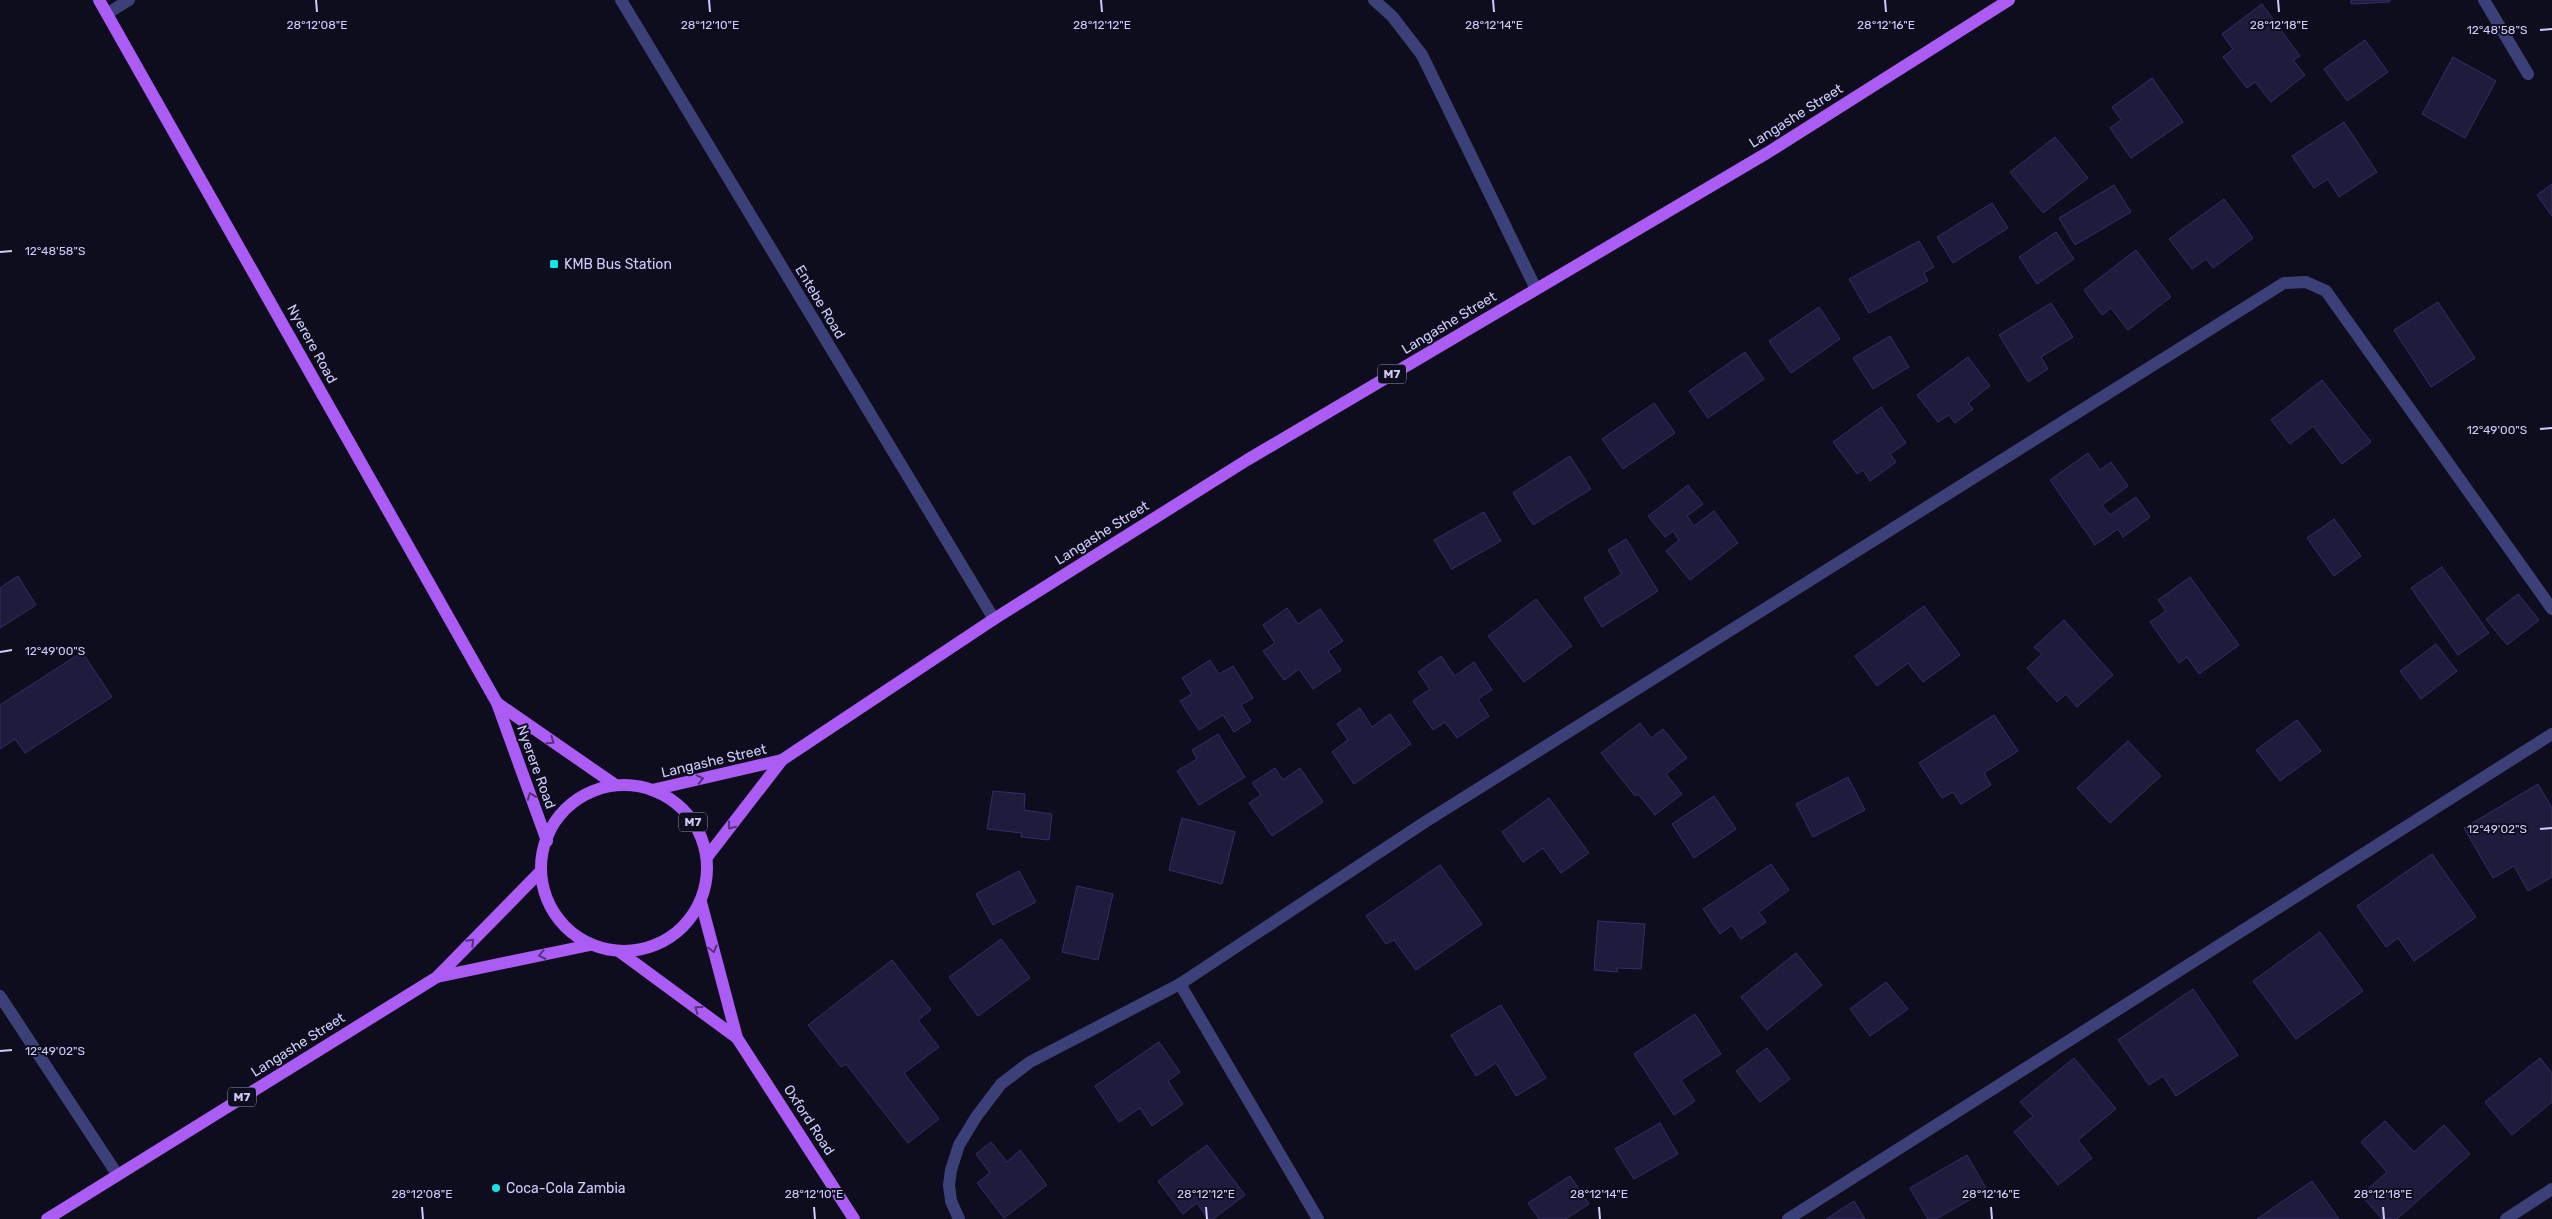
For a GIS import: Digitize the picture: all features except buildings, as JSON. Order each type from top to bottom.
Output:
[{"type":"main road","name":"Nyerere Road","points":[[99,0],[497,703],[547,841]]},
{"type":"main road","name":"Langashe Street","points":[[707,857],[782,760],[994,619],[1247,460],[1767,152],[2009,0]]},
{"type":"main road","name":"Nyerere Road","points":[[497,703],[614,784]]},
{"type":"main road","name":"Langashe Street","points":[[652,790],[782,760]]},
{"type":"main road","name":"M7","points":[[614,784],[634,784],[652,790],[679,805],[698,829],[707,857],[707,880],[701,902],[688,923],[668,939],[646,949],[620,952],[590,945],[570,933],[554,916],[545,894],[541,871],[547,841],[556,820],[572,802],[591,790],[614,784]]},
{"type":"main road","name":"Langashe Street","points":[[47,1219],[437,977],[541,871]]},
{"type":"main road","name":"Oxford Road","points":[[701,902],[737,1038],[854,1219]]},
{"type":"main road","name":"Langashe Street","points":[[437,977],[590,945]]},
{"type":"main road","name":"Oxford Road","points":[[620,952],[737,1038]]},
{"type":"street","points":[[108,13],[129,0]]},
{"type":"street","name":"Entebe Road","points":[[621,0],[994,619]]},
{"type":"street","points":[[1374,0],[1392,16],[1422,55],[1536,289]]},
{"type":"street","points":[[2484,0],[2528,74]]},
{"type":"street","points":[[959,1219],[952,1201],[949,1185],[958,1145],[1001,1084],[1030,1062],[1180,984],[1434,817],[2284,283],[2306,282],[2326,292],[2552,609]]},
{"type":"street","points":[[1788,1219],[2552,734]]},
{"type":"street","points":[[1180,984],[1318,1219]]},
{"type":"street","points":[[0,996],[117,1174]]},
{"type":"street","points":[[2506,1219],[2552,1189]]},
{"type":"place","name":"KMB Bus Station","points":[[554,264]]},
{"type":"place","name":"Coca-Cola Zambia","points":[[496,1188]]}]
